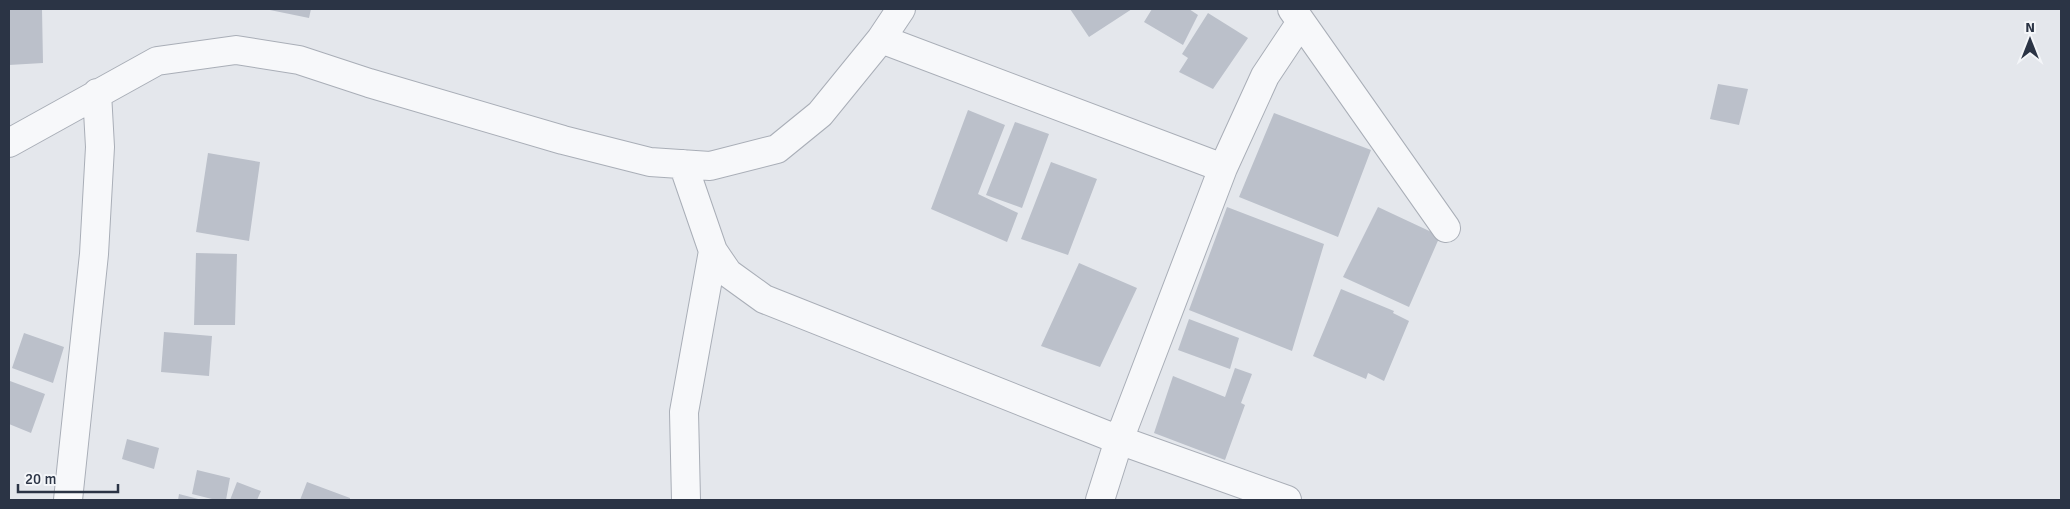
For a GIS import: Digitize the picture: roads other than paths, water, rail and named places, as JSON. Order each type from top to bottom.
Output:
[{"type":"street","points":[[9,143],[157,61],[236,50],[299,60],[369,83],[564,140],[650,162],[710,166],[777,149],[820,114],[881,40],[901,9]]},
{"type":"street","points":[[1100,500],[1119,440],[1223,168],[1265,76],[1297,16],[1446,228]]},
{"type":"street","points":[[881,40],[1223,168]]},
{"type":"street","points":[[68,500],[94,254],[100,148],[97,93]]},
{"type":"street","points":[[683,164],[713,251],[728,273],[764,299],[1119,440],[1287,500]]},
{"type":"street","points":[[686,500],[684,412],[713,251]]}]
